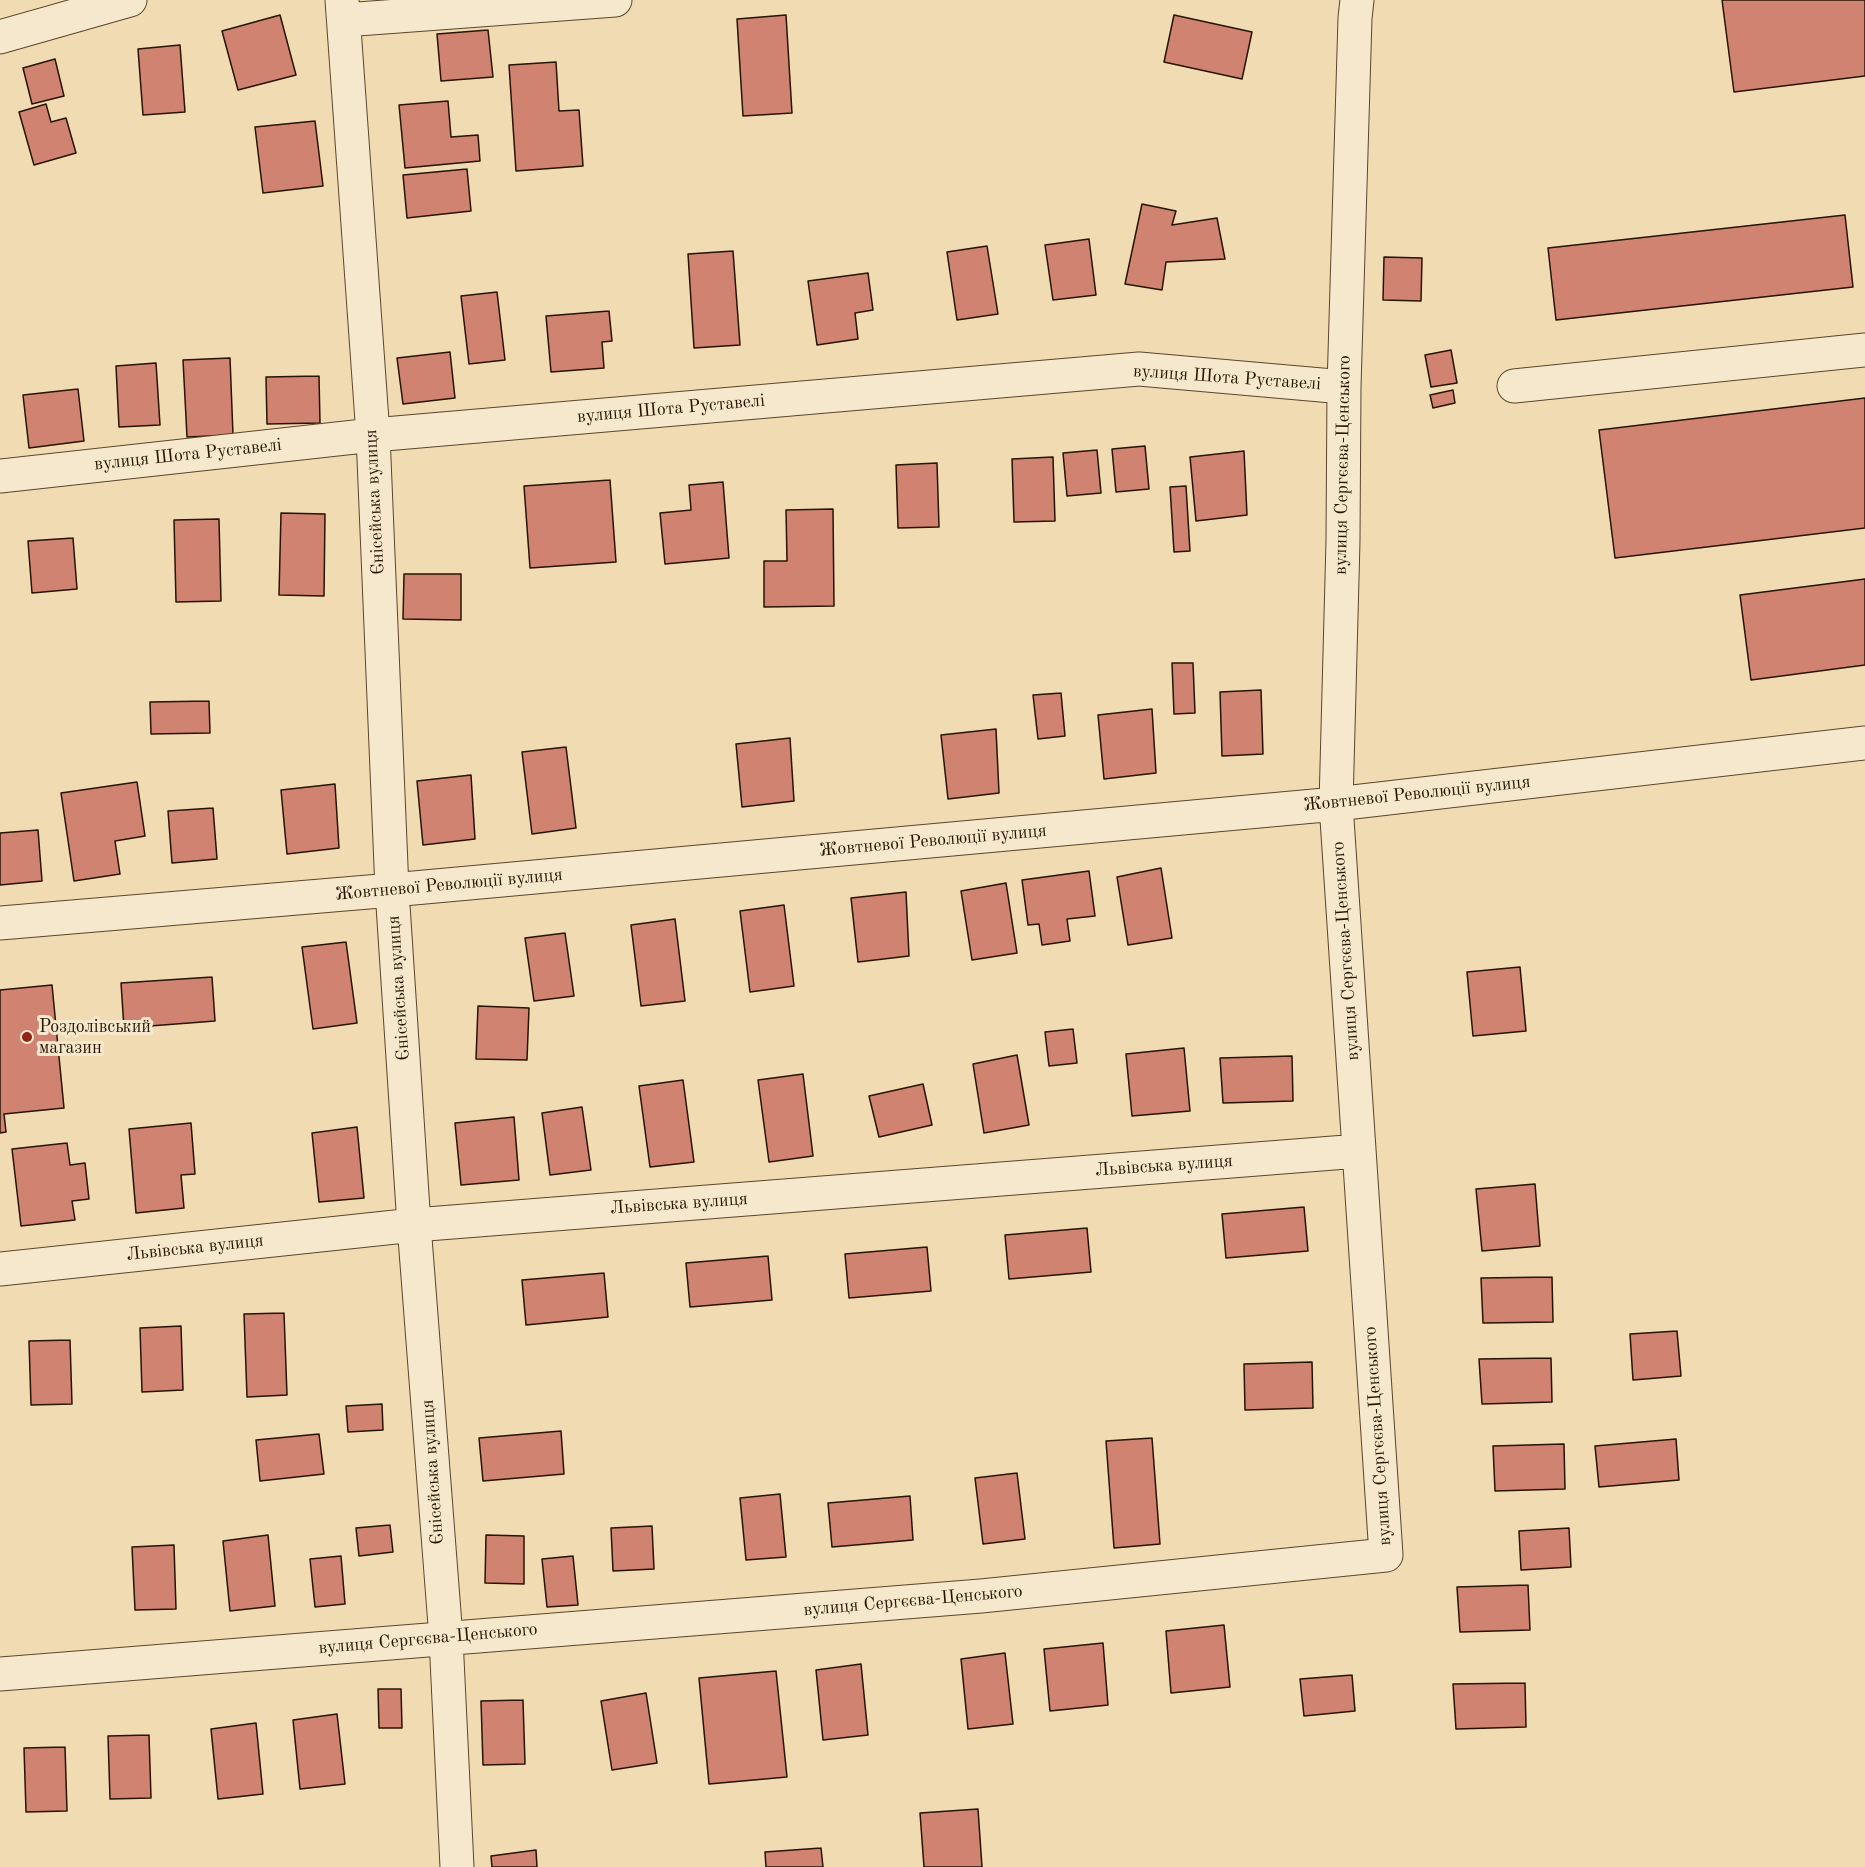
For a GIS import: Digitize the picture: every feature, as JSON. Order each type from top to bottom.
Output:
[{"type":"street","points":[[0,37],[130,0]]},
{"type":"street","points":[[343,10],[615,0]]},
{"type":"street","name":"вулиця Сергєєва-Ценського","points":[[0,1674],[981,1596],[1386,1554],[1336,804],[1343,541],[1344,387],[1357,0]]},
{"type":"street","name":"Єнісейська вулиця","points":[[343,10],[373,435],[392,890],[414,1225],[446,1638],[457,1867]]},
{"type":"street","points":[[1514,386],[1865,350]]},
{"type":"street","name":"вулиця Шота Руставелі","points":[[0,476],[373,435],[1139,369],[1344,387]]},
{"type":"street","name":"Жовтневої Революції вулиця","points":[[0,923],[392,890],[1336,804],[1865,743]]},
{"type":"street","name":"Львівська вулиця","points":[[0,1269],[414,1225],[1359,1151]]},
{"type":"building","points":[[1722,0],[1865,0],[1865,76],[1734,92]]},
{"type":"building","points":[[280,15],[296,75],[238,90],[222,31]]},
{"type":"building","points":[[786,15],[792,113],[743,116],[737,19]]},
{"type":"building","points":[[1174,15],[1252,32],[1242,79],[1164,62]]},
{"type":"building","points":[[488,30],[493,77],[441,81],[437,34]]},
{"type":"building","points":[[180,45],[185,112],[143,115],[138,49]]},
{"type":"building","points":[[55,59],[64,96],[32,104],[23,68]]},
{"type":"building","points":[[556,62],[559,111],[579,110],[583,166],[516,171],[509,65]]},
{"type":"building","points":[[448,101],[451,137],[478,135],[480,161],[405,168],[399,105]]},
{"type":"building","points":[[46,104],[51,122],[66,118],[76,153],[34,165],[19,112]]},
{"type":"building","points":[[315,121],[323,186],[263,193],[255,127]]},
{"type":"building","points":[[467,169],[471,211],[407,218],[403,175]]},
{"type":"building","points":[[1142,204],[1176,211],[1172,225],[1217,218],[1225,259],[1166,262],[1162,290],[1125,284]]},
{"type":"building","points":[[1845,215],[1853,287],[1556,320],[1548,248]]},
{"type":"building","points":[[1089,239],[1096,295],[1053,300],[1045,245]]},
{"type":"building","points":[[987,246],[998,314],[957,320],[947,252]]},
{"type":"building","points":[[733,251],[740,345],[694,348],[688,254]]},
{"type":"building","points":[[1384,257],[1422,258],[1421,301],[1383,300]]},
{"type":"building","points":[[868,273],[873,310],[855,313],[858,339],[817,345],[808,281]]},
{"type":"building","points":[[497,292],[505,360],[469,364],[461,296]]},
{"type":"building","points":[[609,311],[612,341],[602,342],[604,368],[551,372],[546,316]]},
{"type":"building","points":[[1451,350],[1457,383],[1431,387],[1425,355]]},
{"type":"building","points":[[450,352],[455,398],[403,404],[397,358]]},
{"type":"building","points":[[230,358],[233,435],[187,437],[183,360]]},
{"type":"building","points":[[156,363],[160,425],[119,427],[116,366]]},
{"type":"building","points":[[319,376],[320,423],[267,424],[266,377]]},
{"type":"building","points":[[78,389],[84,441],[29,448],[23,395]]},
{"type":"building","points":[[1453,390],[1455,403],[1433,408],[1430,395]]},
{"type":"building","points":[[1865,398],[1865,528],[1615,558],[1599,430]]},
{"type":"building","points":[[1145,446],[1149,489],[1116,492],[1112,449]]},
{"type":"building","points":[[1097,450],[1101,493],[1067,496],[1063,453]]},
{"type":"building","points":[[1244,451],[1247,515],[1196,521],[1190,457]]},
{"type":"building","points":[[1053,457],[1055,521],[1014,522],[1012,459]]},
{"type":"building","points":[[937,463],[939,527],[898,528],[896,465]]},
{"type":"building","points":[[610,480],[616,562],[530,568],[524,486]]},
{"type":"building","points":[[723,482],[729,558],[665,564],[660,513],[691,510],[689,485]]},
{"type":"building","points":[[1186,486],[1190,551],[1174,552],[1170,487]]},
{"type":"building","points":[[833,509],[834,606],[764,607],[764,561],[787,561],[786,510]]},
{"type":"building","points":[[281,513],[325,514],[324,596],[279,595]]},
{"type":"building","points":[[219,519],[221,601],[176,602],[174,520]]},
{"type":"building","points":[[73,538],[77,589],[32,593],[28,541]]},
{"type":"building","points":[[404,574],[461,574],[461,620],[403,619]]},
{"type":"building","points":[[1865,579],[1865,665],[1751,680],[1740,595]]},
{"type":"building","points":[[1172,663],[1193,663],[1195,713],[1174,714]]},
{"type":"building","points":[[1261,690],[1263,754],[1222,756],[1220,692]]},
{"type":"building","points":[[1061,693],[1065,736],[1038,739],[1033,695]]},
{"type":"building","points":[[209,701],[210,733],[151,734],[150,702]]},
{"type":"building","points":[[1152,709],[1156,773],[1104,779],[1098,715]]},
{"type":"building","points":[[996,729],[999,793],[948,799],[941,735]]},
{"type":"building","points":[[790,738],[794,801],[742,807],[736,744]]},
{"type":"building","points":[[566,747],[576,828],[532,834],[522,752]]},
{"type":"building","points":[[471,775],[475,839],[423,845],[417,781]]},
{"type":"building","points":[[137,782],[145,836],[115,841],[120,874],[74,881],[61,793]]},
{"type":"building","points":[[335,784],[339,848],[287,854],[281,790]]},
{"type":"building","points":[[213,808],[217,859],[172,863],[168,811]]},
{"type":"building","points":[[38,830],[42,881],[0,885],[0,833]]},
{"type":"building","points":[[1161,868],[1172,938],[1128,945],[1117,877]]},
{"type":"building","points":[[1089,871],[1095,916],[1067,919],[1070,941],[1042,945],[1039,924],[1028,925],[1022,880]]},
{"type":"building","points":[[1006,883],[1017,953],[972,960],[961,891]]},
{"type":"building","points":[[906,892],[909,956],[858,962],[851,898]]},
{"type":"building","points":[[784,905],[794,986],[750,992],[740,911]]},
{"type":"building","points":[[675,919],[685,1001],[641,1006],[631,925]]},
{"type":"building","points":[[565,933],[574,996],[534,1001],[525,938]]},
{"type":"building","points":[[346,942],[357,1023],[313,1029],[302,947]]},
{"type":"building","points":[[1520,967],[1526,1031],[1473,1036],[1467,972]]},
{"type":"building","points":[[212,977],[215,1021],[124,1028],[121,983]]},
{"type":"building","points":[[52,985],[64,1108],[4,1114],[6,1132],[0,1133],[0,990]]},
{"type":"building","points":[[478,1006],[529,1008],[527,1060],[476,1059]]},
{"type":"building","points":[[1073,1029],[1077,1063],[1049,1066],[1045,1032]]},
{"type":"building","points":[[1184,1048],[1190,1111],[1132,1116],[1126,1054]]},
{"type":"building","points":[[1017,1055],[1029,1125],[984,1133],[973,1064]]},
{"type":"building","points":[[1292,1056],[1293,1101],[1223,1103],[1220,1058]]},
{"type":"building","points":[[803,1074],[813,1156],[769,1162],[758,1080]]},
{"type":"building","points":[[683,1080],[694,1162],[650,1167],[639,1086]]},
{"type":"building","points":[[923,1084],[932,1125],[879,1137],[869,1096]]},
{"type":"building","points":[[582,1107],[591,1170],[550,1175],[542,1113]]},
{"type":"building","points":[[514,1117],[519,1180],[461,1185],[455,1123]]},
{"type":"building","points":[[191,1123],[195,1174],[181,1175],[184,1208],[136,1213],[129,1129]]},
{"type":"building","points":[[357,1127],[364,1198],[319,1202],[312,1133]]},
{"type":"building","points":[[67,1143],[70,1165],[85,1163],[89,1199],[72,1201],[75,1220],[21,1226],[12,1149]]},
{"type":"building","points":[[1535,1184],[1540,1246],[1482,1251],[1476,1189]]},
{"type":"building","points":[[1304,1207],[1308,1251],[1226,1258],[1222,1214]]},
{"type":"building","points":[[1087,1228],[1091,1272],[1009,1279],[1005,1235]]},
{"type":"building","points":[[927,1247],[931,1291],[849,1298],[845,1254]]},
{"type":"building","points":[[768,1256],[772,1300],[690,1307],[686,1263]]},
{"type":"building","points":[[604,1273],[608,1317],[526,1325],[522,1280]]},
{"type":"building","points":[[1552,1277],[1553,1322],[1483,1323],[1481,1278]]},
{"type":"building","points":[[284,1313],[287,1395],[247,1397],[244,1314]]},
{"type":"building","points":[[181,1326],[183,1390],[142,1392],[140,1328]]},
{"type":"building","points":[[1677,1331],[1681,1376],[1633,1380],[1630,1334]]},
{"type":"building","points":[[70,1340],[72,1404],[31,1405],[29,1341]]},
{"type":"building","points":[[1551,1358],[1552,1402],[1482,1404],[1479,1359]]},
{"type":"building","points":[[1312,1362],[1313,1408],[1245,1410],[1244,1364]]},
{"type":"building","points":[[382,1404],[383,1430],[348,1432],[346,1406]]},
{"type":"building","points":[[561,1431],[564,1474],[483,1481],[479,1438]]},
{"type":"building","points":[[319,1434],[324,1474],[260,1481],[256,1440]]},
{"type":"building","points":[[1152,1438],[1160,1544],[1114,1548],[1106,1441]]},
{"type":"building","points":[[1676,1439],[1679,1480],[1599,1487],[1595,1446]]},
{"type":"building","points":[[1564,1444],[1565,1489],[1495,1491],[1493,1446]]},
{"type":"building","points":[[1017,1473],[1025,1539],[983,1544],[975,1478]]},
{"type":"building","points":[[780,1494],[786,1557],[746,1560],[740,1498]]},
{"type":"building","points":[[910,1496],[913,1540],[832,1547],[828,1503]]},
{"type":"building","points":[[390,1525],[393,1552],[359,1556],[356,1528]]},
{"type":"building","points":[[652,1526],[654,1569],[613,1571],[611,1528]]},
{"type":"building","points":[[1569,1528],[1571,1567],[1521,1570],[1519,1531]]},
{"type":"building","points":[[268,1535],[275,1606],[230,1611],[223,1541]]},
{"type":"building","points":[[486,1535],[524,1536],[524,1584],[485,1583]]},
{"type":"building","points":[[174,1545],[176,1609],[135,1610],[132,1547]]},
{"type":"building","points":[[341,1556],[345,1604],[315,1607],[310,1559]]},
{"type":"building","points":[[573,1556],[578,1605],[547,1607],[542,1559]]},
{"type":"building","points":[[1528,1585],[1530,1630],[1460,1632],[1457,1587]]},
{"type":"building","points":[[1224,1625],[1230,1687],[1171,1693],[1166,1631]]},
{"type":"building","points":[[1103,1643],[1108,1705],[1050,1711],[1044,1649]]},
{"type":"building","points":[[1005,1653],[1013,1724],[968,1729],[961,1659]]},
{"type":"building","points":[[861,1664],[868,1735],[823,1740],[816,1670]]},
{"type":"building","points":[[776,1671],[787,1777],[709,1784],[699,1678]]},
{"type":"building","points":[[1352,1675],[1355,1711],[1304,1716],[1300,1679]]},
{"type":"building","points":[[1525,1683],[1526,1727],[1456,1729],[1453,1684]]},
{"type":"building","points":[[378,1689],[401,1689],[402,1728],[379,1728]]},
{"type":"building","points":[[646,1693],[657,1763],[612,1770],[601,1701]]},
{"type":"building","points":[[523,1700],[525,1764],[483,1765],[481,1701]]},
{"type":"building","points":[[337,1714],[345,1784],[300,1789],[293,1720]]},
{"type":"building","points":[[256,1723],[263,1794],[218,1799],[211,1729]]},
{"type":"building","points":[[149,1735],[151,1798],[110,1799],[108,1736]]},
{"type":"building","points":[[65,1747],[67,1811],[26,1812],[24,1748]]},
{"type":"building","points":[[978,1809],[982,1867],[924,1867],[920,1813]]},
{"type":"building","points":[[821,1848],[823,1867],[766,1867],[765,1852]]},
{"type":"building","points":[[536,1850],[537,1867],[492,1867],[491,1856]]},
{"type":"place","name":"Роздолівський магазин","points":[[27,1037]]}]
